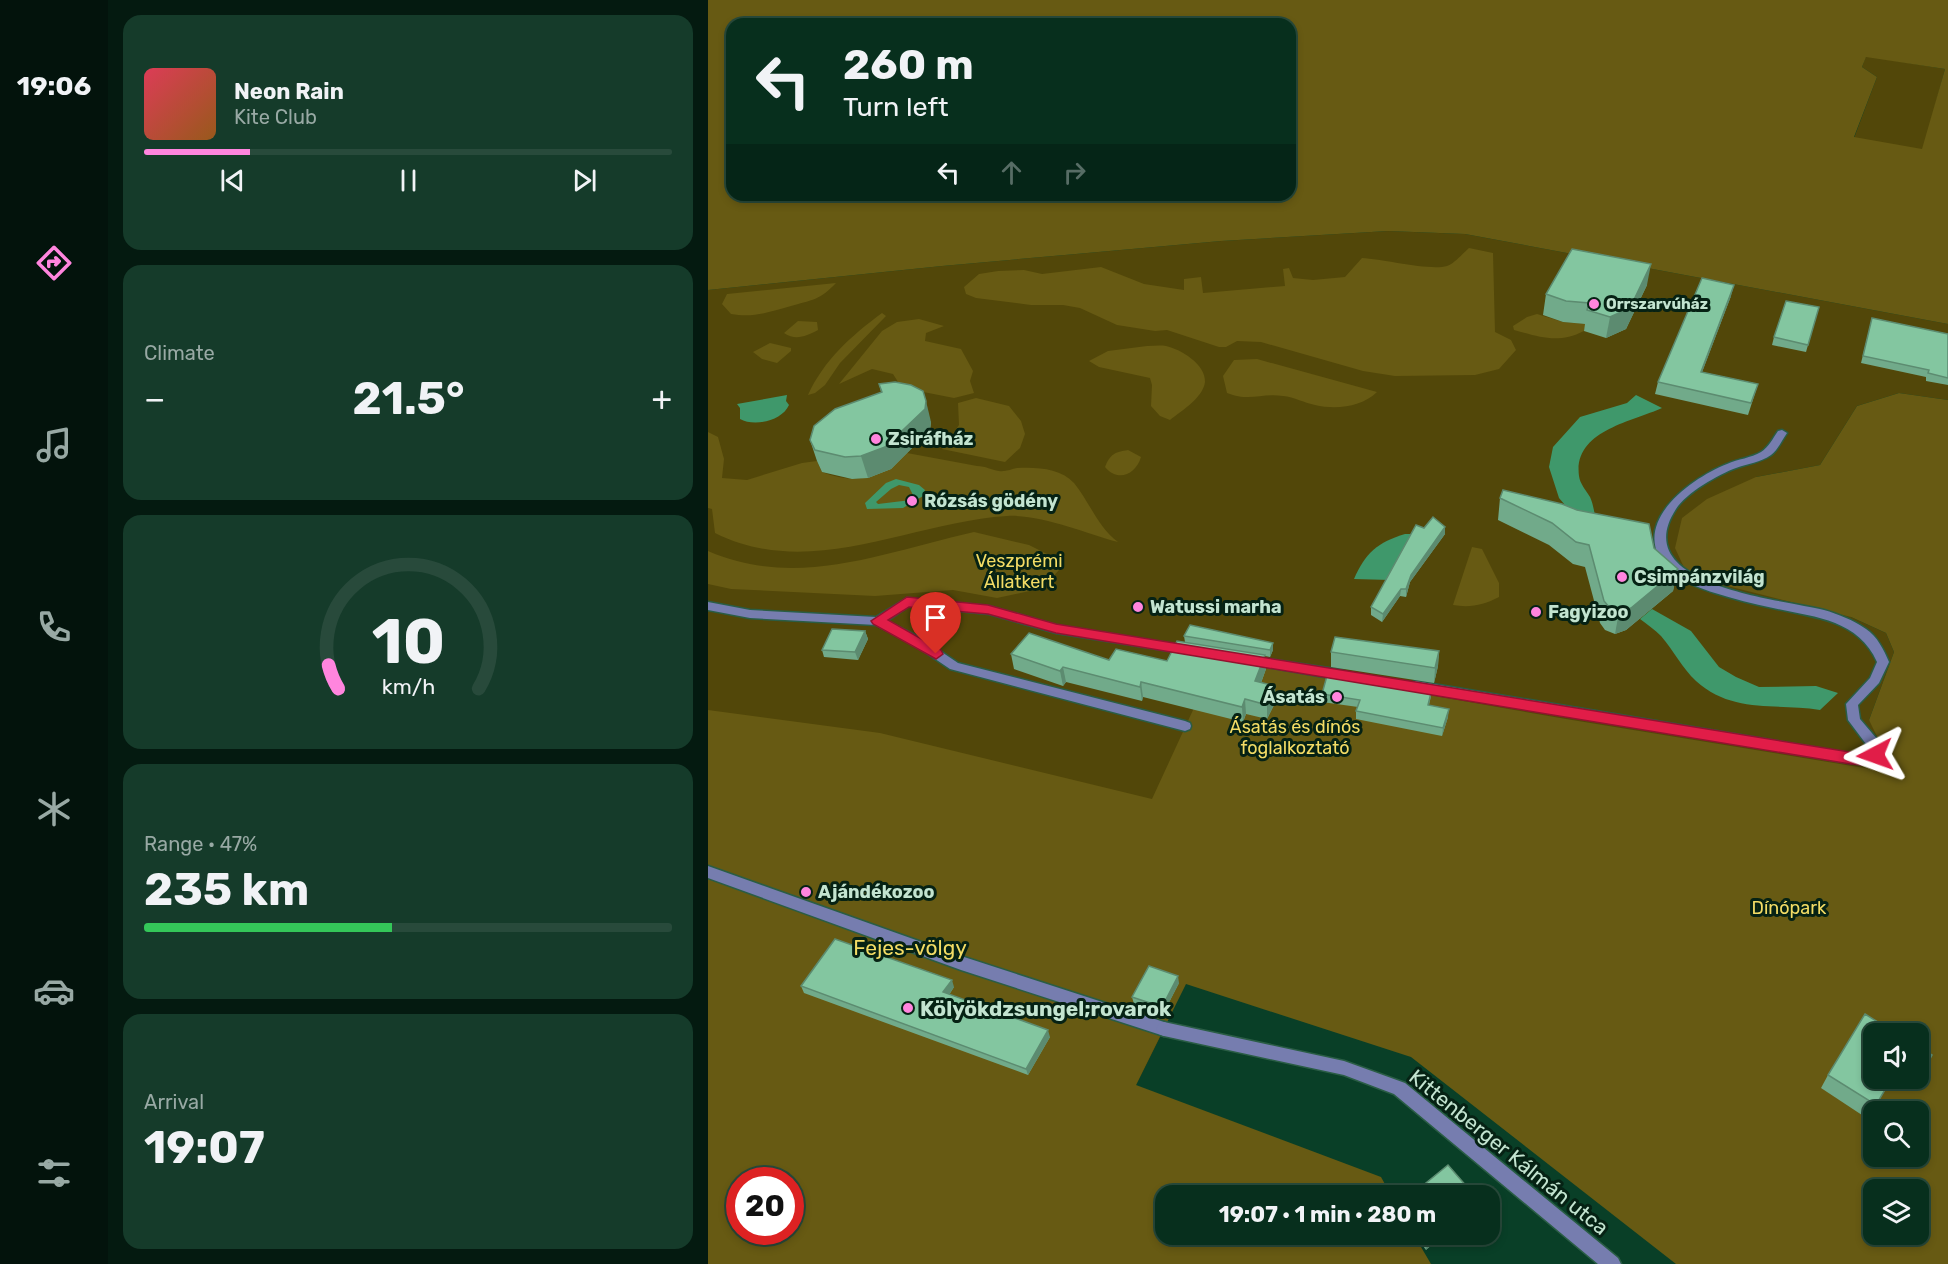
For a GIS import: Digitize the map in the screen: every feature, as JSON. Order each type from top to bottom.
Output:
[{"type":"street","points":[[1408,685],[1850,758],[1862,759],[1875,755],[1872,742],[1854,720],[1852,704],[1875,680],[1883,662],[1876,646],[1868,636],[1857,628],[1823,614],[1730,594],[1694,581],[1671,565],[1661,550],[1661,529],[1672,507],[1728,467],[1767,453],[1782,433]]},
{"type":"street","points":[[878,621],[907,602],[988,610],[1056,629],[1197,651]]},
{"type":"street","points":[[708,606],[750,614],[878,621],[917,641],[954,666],[1185,726]]},
{"type":"street","points":[[1232,657],[1349,676]]},
{"type":"street","name":"Kittenberger Kálmán utca","points":[[708,872],[961,963],[1164,1029],[1344,1068],[1398,1088],[1612,1264]]},
{"type":"green space","points":[[708,0],[1948,0],[1948,324],[1465,234],[1388,231],[1221,241],[708,290]],"holes":[[[1866,57],[1945,69],[1922,149],[1854,137],[1877,77],[1862,67]]]},
{"type":"green space","points":[[1866,56],[1945,69],[1923,150],[1854,138],[1877,77],[1862,67]]},
{"type":"green space","name":"Veszprémi Állatkert","points":[[1388,231],[1465,234],[1948,324],[1948,400],[1899,393],[1857,406],[1820,465],[1756,477],[1851,617],[1886,633],[1894,652],[1869,720],[1948,800],[1927,1023],[1863,1023],[1863,1089],[1920,1089],[1919,1101],[1863,1101],[1863,1107],[1209,818],[1164,1029],[1136,1085],[967,1264],[708,1264],[708,290],[1221,241]]},
{"type":"green space","points":[[1469,248],[1493,253],[1495,332],[1511,340],[1516,350],[1499,369],[1475,375],[1395,376],[1363,371],[1261,342],[1237,341],[1226,347],[1219,347],[1167,330],[1155,331],[1117,325],[1080,308],[976,298],[966,294],[964,287],[979,274],[998,271],[1024,270],[1042,274],[1101,267],[1144,284],[1184,290],[1184,279],[1201,277],[1203,293],[1285,286],[1283,269],[1289,268],[1293,278],[1313,280],[1345,277],[1362,258],[1430,267],[1447,266]]},
{"type":"green space","points":[[836,283],[815,299],[761,314],[731,314],[722,304],[727,294]]},
{"type":"green space","points":[[882,313],[886,316],[840,363],[825,385],[815,393],[808,395],[822,371],[839,350]]},
{"type":"green space","points":[[1537,314],[1563,322],[1586,324],[1584,331],[1557,338],[1541,337],[1514,330],[1513,326]]},
{"type":"green space","points":[[919,319],[944,326],[926,333],[925,341],[961,349],[973,371],[970,381],[974,393],[954,398],[908,389],[900,385],[893,374],[872,369],[839,384],[882,331],[897,322]]},
{"type":"green space","points":[[798,321],[817,322],[818,330],[797,337],[784,333]]},
{"type":"green space","points":[[770,343],[791,348],[791,351],[777,363],[762,359],[753,352]]},
{"type":"green space","points":[[1166,346],[1178,350],[1197,363],[1204,375],[1205,382],[1200,393],[1191,404],[1170,420],[1160,416],[1151,406],[1150,378],[1099,367],[1089,361],[1108,351]]},
{"type":"green space","points":[[1257,359],[1377,392],[1356,404],[1331,407],[1283,396],[1242,397],[1227,393],[1223,376],[1234,360]]},
{"type":"green space","points":[[1899,393],[1948,400],[1948,1264],[1676,1264],[1411,1057],[1186,984],[1136,1085],[1381,1177],[1385,1185],[1155,1185],[1155,1245],[1420,1245],[1431,1264],[708,1264],[708,710],[880,733],[1152,799],[1217,658],[1895,773],[1869,720],[1894,652],[1886,633],[1851,617],[1688,576],[1675,548],[1682,518],[1707,499],[1756,477],[1820,465],[1857,406]]},
{"type":"green space","points":[[976,398],[1009,406],[1021,421],[1025,434],[1020,448],[1005,462],[942,449],[959,425],[958,403]]},
{"type":"green space","points":[[708,432],[718,437],[724,459],[722,478],[747,480],[802,463],[817,461],[822,472],[857,479],[888,469],[907,453],[999,471],[1040,468],[1055,471],[1074,483],[1100,522],[1118,542],[1048,521],[1007,516],[971,520],[861,545],[824,550],[787,551],[751,546],[715,533],[712,509],[708,508]]},
{"type":"green space","points":[[1128,450],[1141,457],[1131,472],[1115,475],[1105,467],[1114,454]]},
{"type":"green space","points":[[974,532],[1029,545],[1049,555],[1059,570],[1050,580],[1034,590],[997,598],[953,590],[875,596],[731,589],[708,584],[708,551],[742,562],[775,567],[808,567],[841,564]]},
{"type":"green space","points":[[1472,547],[1482,549],[1499,583],[1499,597],[1477,605],[1453,605]]},
{"type":"shaded area","points":[[787,395],[786,401],[789,405],[774,419],[753,422],[740,419],[740,408],[737,404]]},
{"type":"shaded area","points":[[1636,395],[1662,408],[1607,430],[1594,438],[1585,448],[1580,461],[1579,476],[1591,499],[1596,519],[1565,505],[1559,498],[1549,467],[1553,447],[1580,417],[1627,403]]},
{"type":"shaded area","points":[[896,479],[919,485],[925,490],[923,496],[903,508],[867,509],[865,503],[886,483]],"holes":[[[899,485],[909,487],[913,495],[911,500],[878,504],[876,502]]]},
{"type":"shaded area","points":[[1405,534],[1428,534],[1390,580],[1354,579],[1368,555],[1387,541]]},
{"type":"shaded area","points":[[1652,609],[1691,631],[1719,667],[1736,677],[1759,687],[1816,686],[1838,693],[1820,710],[1755,705],[1725,698],[1696,681],[1661,636],[1640,619]]},
{"type":"building","points":[[1572,249],[1651,264],[1630,308],[1610,317],[1587,310],[1589,303],[1566,301],[1546,294]]},
{"type":"building","points":[[1702,278],[1734,285],[1701,372],[1758,384],[1751,403],[1658,382]]},
{"type":"building","points":[[1786,301],[1819,307],[1808,345],[1774,337]]},
{"type":"building","points":[[1872,318],[1948,334],[1948,378],[1928,373],[1929,370],[1863,356]]},
{"type":"building","points":[[895,382],[911,385],[923,391],[926,401],[925,409],[885,447],[861,456],[845,457],[815,450],[810,440],[814,426],[835,409],[882,392],[879,384]]},
{"type":"building","points":[[1503,490],[1562,504],[1577,510],[1649,524],[1654,548],[1678,569],[1631,608],[1619,612],[1609,607],[1604,601],[1589,545],[1576,542],[1552,523],[1500,498]]},
{"type":"building","points":[[1433,517],[1445,527],[1411,575],[1406,589],[1401,589],[1383,614],[1371,607],[1416,525],[1424,528]]},
{"type":"building","points":[[1190,625],[1273,643],[1270,650],[1184,636]]},
{"type":"building","points":[[832,629],[865,631],[855,652],[822,650]]},
{"type":"building","points":[[1029,633],[1109,660],[1116,649],[1167,661],[1177,641],[1265,655],[1255,681],[1275,686],[1267,705],[1245,699],[1242,707],[1141,682],[1140,687],[1063,667],[1060,671],[1011,654]]},
{"type":"building","points":[[1335,637],[1439,651],[1435,668],[1331,652]]},
{"type":"building","points":[[1328,672],[1432,689],[1428,705],[1449,709],[1443,728],[1356,711],[1360,700],[1322,694]]},
{"type":"building","name":"Kölyökdzsungel;rovarok","points":[[835,939],[952,980],[943,992],[1048,1030],[1026,1069],[801,986]]},
{"type":"building","points":[[1149,966],[1178,976],[1162,1007],[1132,997]]},
{"type":"building","points":[[1865,1014],[1879,1023],[1863,1023],[1863,1089],[1885,1089],[1878,1101],[1870,1101],[1828,1075]]},
{"type":"building","points":[[1448,1165],[1465,1185],[1423,1185]]},
{"type":"place","name":"Orrszarvúház","points":[[1594,304]]},
{"type":"place","name":"Zsiráfház","points":[[876,439]]},
{"type":"place","name":"Rózsás gödény","points":[[912,501]]},
{"type":"place","name":"Csimpánzvilág","points":[[1622,577]]},
{"type":"place","name":"Watussi marha","points":[[1138,607]]},
{"type":"place","name":"Fagyizoo","points":[[1536,612]]},
{"type":"place","name":"Ásatás","points":[[1337,697]]},
{"type":"place","name":"Ajándékozoo","points":[[806,892]]},
{"type":"place","name":"Kölyökdzsungel;rovarok","points":[[908,1008]]},
{"type":"route","points":[[936,654],[917,641],[878,621],[907,602],[988,610],[1056,629],[1850,758],[1862,759],[1875,755]]},
{"type":"park label","name":"Ásatás és dínós foglalkoztató","points":[[1295,737]]},
{"type":"park label","name":"Dínópark","points":[[1789,908]]},
{"type":"park label","name":"Fejes-völgy","points":[[910,947]]}]
